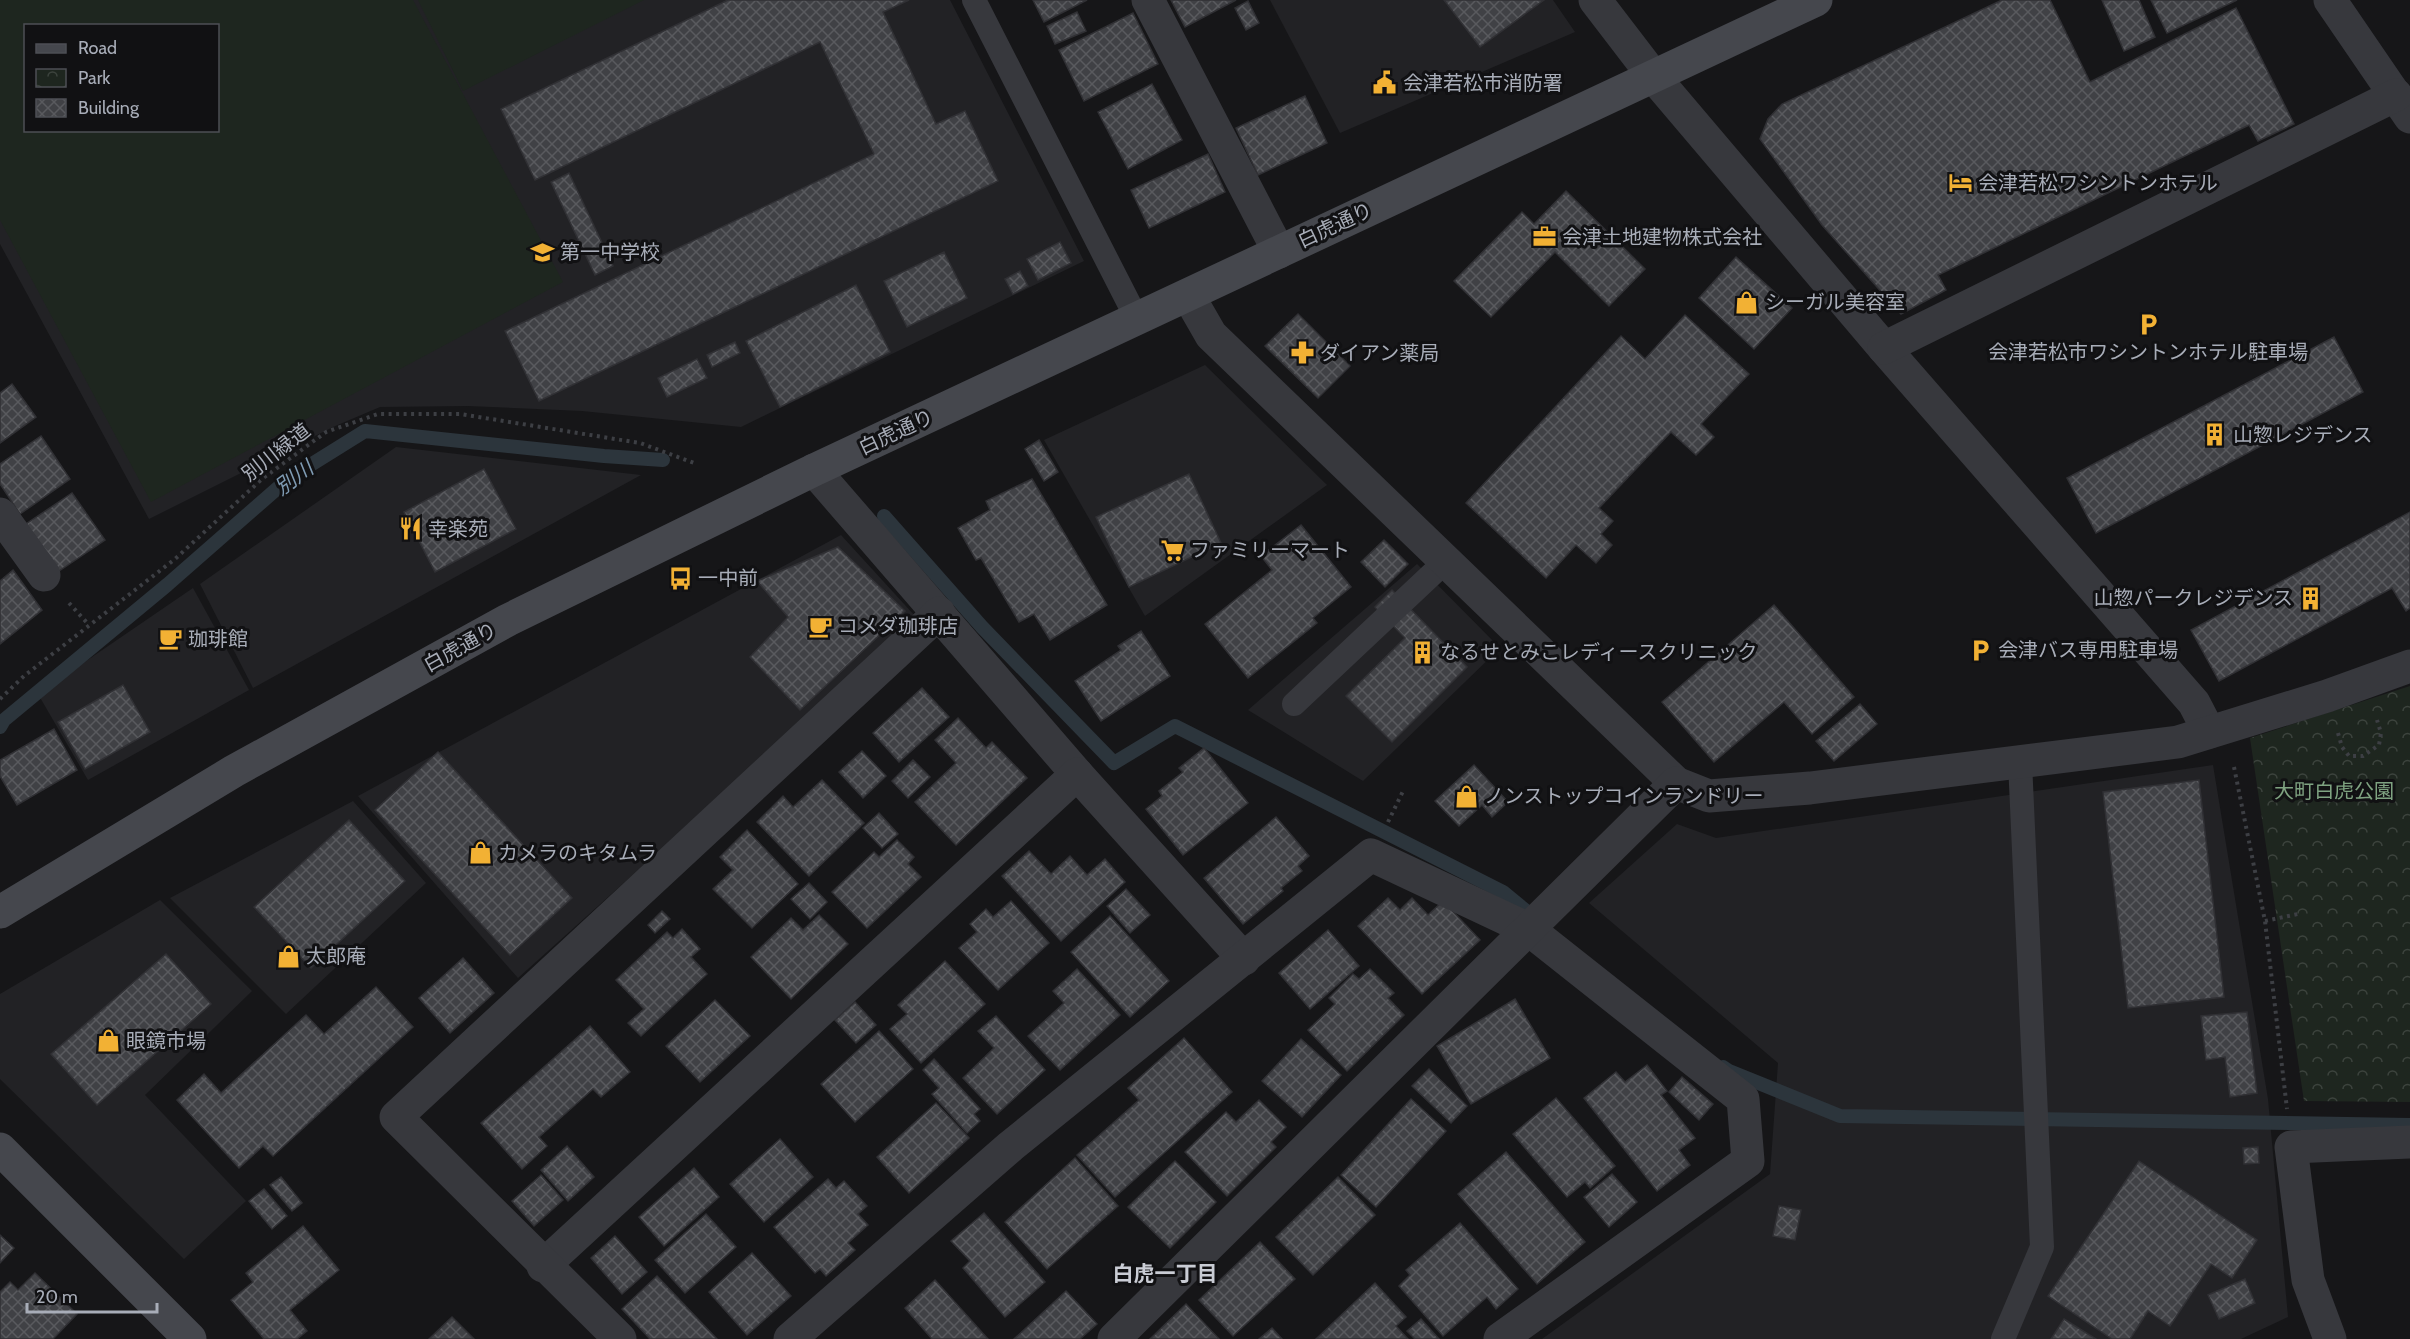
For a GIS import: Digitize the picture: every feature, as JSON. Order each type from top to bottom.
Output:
[{"type":"street","points":[[1148,0],[1279,252]]},
{"type":"street","points":[[1595,0],[1654,77],[1884,348],[2218,730]]},
{"type":"street","name":"白虎通り","points":[[0,912],[234,771],[508,620],[814,470],[1816,0]]},
{"type":"street","points":[[1884,348],[2403,106],[2330,0]]},
{"type":"street","points":[[1188,295],[1211,335],[1676,783],[1709,796],[1810,788],[2178,742],[2327,696],[2410,666]]},
{"type":"street","points":[[814,470],[1077,774],[1244,959]]},
{"type":"street","points":[[0,513],[44,575]]},
{"type":"street","points":[[620,1339],[543,1266],[396,1117],[939,613]]},
{"type":"street","points":[[543,1266],[1077,774]]},
{"type":"street","points":[[1114,1339],[1676,783]]},
{"type":"street","points":[[790,1339],[1011,1146],[1371,855],[1528,929],[1743,1100],[1748,1161],[1500,1339]]},
{"type":"street","points":[[2331,1339],[2308,1280],[2291,1146],[2410,1142]]},
{"type":"street","points":[[0,1149],[190,1339]]},
{"type":"lane","points":[[974,0],[1137,319]]},
{"type":"lane","points":[[1294,704],[1446,561]]},
{"type":"lane","points":[[2003,1339],[2042,1247],[2020,762]]},
{"type":"path","name":"別川緑道","points":[[0,699],[24,676],[175,559],[262,479],[326,432],[378,414],[460,414],[640,443],[694,463]]},
{"type":"path","points":[[2218,730],[2265,921],[2287,1112]]},
{"type":"path","points":[[1390,816],[1404,789]]},
{"type":"path","points":[[2265,921],[2298,914]]},
{"type":"shaded area","name":"第一中学校","points":[[0,0],[950,0],[1084,261],[741,427],[582,411],[468,406],[380,407],[333,427],[149,519],[0,244]]},
{"type":"shaded area","name":"会津若松市消防署","points":[[1270,0],[1553,0],[1575,32],[1340,133]]},
{"type":"shaded area","name":"ファミリーマート","points":[[1205,365],[1327,485],[1145,616],[1044,440]]},
{"type":"shaded area","name":"幸楽苑","points":[[396,447],[641,475],[253,688],[200,584]]},
{"type":"shaded area","points":[[841,535],[915,616],[911,625],[518,978],[358,796]]},
{"type":"shaded area","points":[[1417,564],[1500,648],[1363,781],[1248,710]]},
{"type":"shaded area","name":"珈琲館","points":[[193,588],[249,690],[88,780],[38,694]]},
{"type":"shaded area","points":[[2213,765],[2268,1099],[2288,1317],[2241,1339],[1542,1339],[1770,1174],[1778,1063],[1589,903],[1677,824],[1716,838]]},
{"type":"shaded area","name":"太郎庵","points":[[353,801],[426,883],[286,1014],[170,898]]},
{"type":"shaded area","points":[[160,900],[252,991],[145,1095],[246,1201],[184,1259],[0,1079],[0,994]]},
{"type":"green space","points":[[0,0],[413,0],[563,282],[151,502],[0,220]]},
{"type":"green space","points":[[418,0],[644,0],[463,91]]},
{"type":"green space","name":"大町白虎公園","points":[[2410,686],[2410,1102],[2304,1101],[2250,738]]},
{"type":"building","points":[[728,0],[909,0],[883,12],[936,124],[965,111],[998,181],[539,401],[505,331],[874,154],[820,42],[535,180],[501,109]]},
{"type":"building","points":[[1033,0],[1087,0],[1044,22]]},
{"type":"building","points":[[1171,0],[1236,0],[1185,27]]},
{"type":"building","points":[[1444,0],[1544,0],[1480,47]]},
{"type":"building","name":"会津若松ワシントンホテル","points":[[2002,0],[2050,0],[2090,82],[2236,8],[2294,124],[2258,141],[2249,125],[1938,275],[1946,290],[1901,314],[1822,225],[1760,139],[1768,119],[1782,104]]},
{"type":"building","points":[[2102,0],[2139,0],[2155,37],[2124,51]]},
{"type":"building","points":[[2151,0],[2237,0],[2167,33]]},
{"type":"building","points":[[1248,1],[1259,23],[1246,30],[1235,8]]},
{"type":"building","points":[[1077,12],[1086,31],[1055,44],[1047,26]]},
{"type":"building","points":[[1133,13],[1158,64],[1084,101],[1059,50]]},
{"type":"building","points":[[1152,84],[1182,140],[1128,169],[1098,112]]},
{"type":"building","points":[[1305,96],[1327,143],[1258,175],[1236,128]]},
{"type":"building","points":[[1208,154],[1225,192],[1149,228],[1131,190]]},
{"type":"building","points":[[569,173],[613,266],[595,275],[551,182]]},
{"type":"building","points":[[1566,191],[1645,269],[1609,306],[1555,252],[1491,317],[1454,281],[1522,212],[1534,224]]},
{"type":"building","points":[[1060,242],[1071,263],[1038,280],[1027,259]]},
{"type":"building","points":[[944,252],[967,298],[907,327],[884,281]]},
{"type":"building","points":[[1736,257],[1792,308],[1754,349],[1699,298]]},
{"type":"building","points":[[1020,271],[1028,286],[1013,294],[1005,279]]},
{"type":"building","points":[[856,285],[890,352],[780,407],[746,341]]},
{"type":"building","points":[[1298,314],[1350,366],[1318,398],[1265,346]]},
{"type":"building","points":[[1685,315],[1749,374],[1701,424],[1714,437],[1696,455],[1671,432],[1599,508],[1613,521],[1601,534],[1612,545],[1596,563],[1576,545],[1546,578],[1466,503],[1621,336],[1645,359]]},
{"type":"building","name":"山惣レジデンス","points":[[2334,337],[2363,392],[2096,533],[2067,478]]},
{"type":"building","points":[[735,342],[740,353],[712,367],[707,355]]},
{"type":"building","points":[[697,359],[707,378],[667,397],[658,378]]},
{"type":"building","points":[[12,384],[36,417],[0,443],[0,393]]},
{"type":"building","points":[[41,436],[70,479],[20,514],[0,484],[0,464]]},
{"type":"building","points":[[1039,440],[1058,472],[1044,481],[1025,449]]},
{"type":"building","points":[[484,469],[516,529],[435,572],[404,512]]},
{"type":"building","points":[[1189,474],[1221,543],[1129,587],[1096,517]]},
{"type":"building","points":[[1032,479],[1107,605],[1050,640],[1034,614],[1019,622],[981,558],[976,560],[958,528],[990,510],[986,501]]},
{"type":"building","points":[[72,493],[105,540],[59,571],[26,524]]},
{"type":"building","name":"山惣パークレジデンス","points":[[2410,512],[2410,608],[2406,611],[2392,588],[2219,681],[2191,630]]},
{"type":"building","points":[[1301,525],[1351,587],[1313,618],[1317,623],[1248,678],[1205,624],[1272,570],[1261,556]]},
{"type":"building","points":[[1384,540],[1408,564],[1385,587],[1361,562]]},
{"type":"building","points":[[838,547],[905,611],[800,710],[750,657],[788,617],[757,581]]},
{"type":"building","points":[[13,570],[42,610],[0,644],[0,581]]},
{"type":"building","name":"なるせとみこレディースクリニック","points":[[1392,590],[1467,667],[1392,742],[1346,696],[1405,638],[1375,607]]},
{"type":"building","points":[[1774,605],[1854,697],[1812,734],[1784,702],[1714,762],[1662,702]]},
{"type":"building","points":[[1141,631],[1170,676],[1101,721],[1075,681],[1121,650],[1118,646]]},
{"type":"building","points":[[123,685],[150,732],[85,769],[58,722]]},
{"type":"building","points":[[922,688],[949,717],[899,762],[873,733]]},
{"type":"building","points":[[1860,704],[1877,724],[1834,761],[1816,741]]},
{"type":"building","points":[[958,718],[986,748],[992,742],[1027,778],[956,845],[915,802],[956,763],[935,740]]},
{"type":"building","points":[[54,729],[77,770],[17,805],[0,776],[0,760]]},
{"type":"building","points":[[1204,748],[1248,803],[1183,855],[1146,809],[1162,796],[1159,791],[1183,772],[1179,768]]},
{"type":"building","points":[[862,751],[886,776],[863,798],[839,772]]},
{"type":"building","points":[[438,752],[572,898],[510,955],[375,810]]},
{"type":"building","points":[[913,760],[930,777],[908,798],[892,781]]},
{"type":"building","points":[[1474,765],[1508,802],[1492,817],[1482,805],[1459,826],[1435,801]]},
{"type":"building","points":[[822,780],[864,823],[809,876],[757,822],[783,796],[793,807]]},
{"type":"building","points":[[2199,780],[2224,997],[2128,1008],[2103,792]]},
{"type":"building","points":[[879,813],[898,834],[882,848],[863,828]]},
{"type":"building","points":[[1276,817],[1309,856],[1298,866],[1302,871],[1281,888],[1283,891],[1243,924],[1204,878]]},
{"type":"building","points":[[349,820],[405,881],[311,968],[254,907]]},
{"type":"building","points":[[747,830],[798,884],[752,928],[713,889],[733,870],[720,857]]},
{"type":"building","points":[[897,840],[914,857],[908,864],[921,877],[867,928],[832,892],[874,852],[879,857]]},
{"type":"building","points":[[1029,851],[1051,874],[1070,856],[1087,875],[1105,859],[1125,882],[1061,941],[1002,876]]},
{"type":"building","points":[[809,883],[827,902],[810,919],[791,899]]},
{"type":"building","points":[[1126,889],[1150,915],[1130,933],[1107,906]]},
{"type":"building","points":[[1388,898],[1400,910],[1412,898],[1428,915],[1443,901],[1480,940],[1422,994],[1358,926]]},
{"type":"building","points":[[1011,901],[1049,943],[998,990],[959,948],[977,932],[970,924],[986,909],[993,917]]},
{"type":"building","points":[[662,911],[670,919],[655,933],[648,925]]},
{"type":"building","points":[[819,915],[848,944],[791,999],[751,957],[791,918],[803,930]]},
{"type":"building","points":[[1110,916],[1169,981],[1130,1017],[1071,952]]},
{"type":"building","points":[[682,929],[700,949],[691,957],[707,974],[641,1036],[628,1023],[644,1009],[616,980],[667,932],[673,938]]},
{"type":"building","points":[[1328,930],[1359,966],[1310,1009],[1279,973]]},
{"type":"building","points":[[166,954],[211,1004],[97,1105],[51,1054]]},
{"type":"building","points":[[463,958],[494,993],[450,1033],[419,998]]},
{"type":"building","points":[[945,961],[985,1004],[921,1063],[890,1029],[907,1014],[898,1005]]},
{"type":"building","points":[[1077,969],[1120,1015],[1060,1070],[1028,1036],[1064,1003],[1053,991]]},
{"type":"building","points":[[1370,969],[1394,993],[1388,998],[1404,1015],[1347,1071],[1308,1030],[1335,1004],[1329,998],[1353,974],[1359,979]]},
{"type":"building","points":[[376,987],[413,1027],[273,1156],[263,1146],[239,1168],[177,1100],[204,1074],[221,1093],[306,1015],[324,1034]]},
{"type":"building","points":[[1515,999],[1550,1058],[1471,1104],[1437,1046]]},
{"type":"building","points":[[715,1000],[750,1036],[700,1082],[666,1046]]},
{"type":"building","points":[[855,1002],[876,1025],[856,1043],[835,1020]]},
{"type":"building","points":[[2247,1012],[2257,1093],[2230,1097],[2225,1057],[2206,1060],[2201,1016]]},
{"type":"building","points":[[996,1016],[1045,1070],[997,1114],[963,1078],[994,1048],[978,1031]]},
{"type":"building","points":[[590,1026],[630,1072],[601,1097],[593,1089],[539,1137],[547,1146],[522,1169],[481,1123]]},
{"type":"building","points":[[879,1031],[913,1069],[855,1122],[821,1084]]},
{"type":"building","points":[[1184,1038],[1232,1092],[1115,1197],[1077,1155],[1139,1100],[1128,1088]]},
{"type":"building","points":[[1301,1039],[1341,1075],[1302,1117],[1262,1081]]},
{"type":"building","points":[[934,1059],[980,1109],[974,1114],[980,1121],[967,1133],[932,1094],[939,1088],[923,1070]]},
{"type":"building","points":[[1647,1065],[1667,1091],[1661,1095],[1695,1138],[1679,1150],[1690,1165],[1657,1191],[1584,1098],[1616,1072],[1625,1082]]},
{"type":"building","points":[[1429,1069],[1467,1106],[1451,1123],[1412,1086]]},
{"type":"building","points":[[1682,1077],[1713,1104],[1699,1120],[1669,1092]]},
{"type":"building","points":[[1556,1098],[1615,1166],[1590,1188],[1585,1182],[1567,1197],[1513,1134]]},
{"type":"building","points":[[1411,1099],[1446,1131],[1376,1207],[1341,1175]]},
{"type":"building","points":[[1259,1100],[1286,1127],[1271,1142],[1276,1147],[1227,1196],[1185,1152],[1226,1112],[1236,1122]]},
{"type":"building","points":[[936,1103],[969,1138],[909,1193],[877,1157]]},
{"type":"building","points":[[780,1139],[813,1177],[764,1222],[730,1184]]},
{"type":"building","points":[[567,1146],[594,1177],[568,1201],[541,1170]]},
{"type":"building","points":[[2258,1147],[2259,1163],[2244,1164],[2243,1148]]},
{"type":"building","points":[[1506,1152],[1585,1242],[1537,1284],[1458,1194]]},
{"type":"building","points":[[1075,1158],[1118,1206],[1047,1269],[1005,1222]]},
{"type":"building","points":[[1175,1161],[1216,1202],[1170,1248],[1128,1207]]},
{"type":"building","points":[[2139,1161],[2257,1240],[2232,1278],[2211,1264],[2170,1326],[2148,1311],[2130,1339],[2112,1339],[2048,1296]]},
{"type":"building","points":[[694,1168],[719,1197],[664,1246],[639,1217]]},
{"type":"building","points":[[1612,1174],[1637,1202],[1609,1227],[1584,1197]]},
{"type":"building","points":[[541,1175],[563,1200],[534,1226],[512,1201]]},
{"type":"building","points":[[281,1177],[302,1203],[292,1211],[270,1185]]},
{"type":"building","points":[[1338,1177],[1375,1215],[1313,1275],[1276,1237]]},
{"type":"building","points":[[828,1179],[836,1188],[844,1181],[867,1206],[858,1214],[868,1225],[848,1243],[855,1250],[826,1276],[820,1269],[815,1273],[774,1227]]},
{"type":"building","points":[[264,1189],[287,1216],[272,1229],[249,1201]]},
{"type":"building","points":[[1779,1206],[1801,1210],[1795,1240],[1773,1236]]},
{"type":"building","points":[[984,1213],[1045,1282],[1005,1317],[963,1268],[970,1261],[951,1241]]},
{"type":"building","points":[[706,1214],[736,1247],[685,1293],[655,1260]]},
{"type":"building","points":[[1460,1223],[1518,1289],[1496,1309],[1487,1297],[1443,1336],[1399,1286],[1410,1275],[1406,1270]]},
{"type":"building","points":[[303,1226],[339,1270],[290,1310],[307,1331],[297,1339],[264,1339],[231,1300],[253,1282],[246,1273]]},
{"type":"building","points":[[0,1235],[14,1248],[0,1263]]},
{"type":"building","points":[[615,1236],[647,1272],[622,1294],[591,1258]]},
{"type":"building","points":[[1260,1242],[1295,1279],[1233,1336],[1199,1300]]},
{"type":"building","points":[[752,1253],[791,1296],[747,1335],[709,1292]]},
{"type":"building","points":[[35,1273],[77,1314],[53,1339],[0,1339],[0,1292],[10,1282],[18,1290]]},
{"type":"building","points":[[657,1276],[717,1339],[650,1339],[622,1309]]},
{"type":"building","points":[[2245,1279],[2255,1303],[2219,1319],[2208,1295]]},
{"type":"building","points":[[935,1280],[988,1339],[932,1339],[905,1308]]},
{"type":"building","points":[[1375,1283],[1406,1317],[1396,1326],[1408,1339],[1316,1339]]},
{"type":"building","points":[[1066,1291],[1097,1324],[1080,1339],[1014,1339]]},
{"type":"building","points":[[1186,1304],[1219,1339],[1150,1339]]},
{"type":"building","points":[[452,1317],[474,1339],[429,1339]]},
{"type":"building","points":[[1421,1319],[1439,1339],[1415,1339],[1407,1331]]},
{"type":"building","points":[[2064,1319],[2096,1339],[2051,1339]]},
{"type":"building","points":[[1272,1328],[1282,1339],[1259,1339]]},
{"type":"waterway","name":"別川","points":[[0,727],[4,720],[167,585],[288,479],[365,431],[663,460]]},
{"type":"waterway","points":[[884,516],[982,627],[1114,763],[1175,726],[1503,892],[1536,919]]},
{"type":"waterway","points":[[1723,1067],[1840,1116],[2410,1125]]},
{"type":"place","name":"会津若松市消防署","points":[[1385,83]]},
{"type":"place","name":"会津若松ワシントンホテル","points":[[1960,183]]},
{"type":"place","name":"会津土地建物株式会社","points":[[1544,237]]},
{"type":"place","name":"第一中学校","points":[[542,252]]},
{"type":"place","name":"シーガル美容室","points":[[1747,302]]},
{"type":"place","name":"会津若松市ワシントンホテル駐車場","points":[[2148,325]]},
{"type":"place","name":"ダイアン薬局","points":[[1302,353]]},
{"type":"place","name":"山惣レジデンス","points":[[2215,435]]},
{"type":"place","name":"幸楽苑","points":[[410,529]]},
{"type":"place","name":"ファミリーマート","points":[[1172,550]]},
{"type":"place","name":"一中前","points":[[680,578]]},
{"type":"place","name":"山惣パークレジデンス","points":[[2311,598]]},
{"type":"place","name":"コメダ珈琲店","points":[[820,626]]},
{"type":"place","name":"珈琲館","points":[[170,639]]},
{"type":"place","name":"会津バス専用駐車場","points":[[1980,650]]},
{"type":"place","name":"なるせとみこレディースクリニック","points":[[1422,652]]},
{"type":"place","name":"ノンストップコインランドリー","points":[[1466,796]]},
{"type":"place","name":"カメラのキタムラ","points":[[480,853]]},
{"type":"place","name":"太郎庵","points":[[288,956]]},
{"type":"place","name":"眼鏡市場","points":[[108,1041]]},
{"type":"district","name":"白虎一丁目","points":[[1165,1274]]}]
